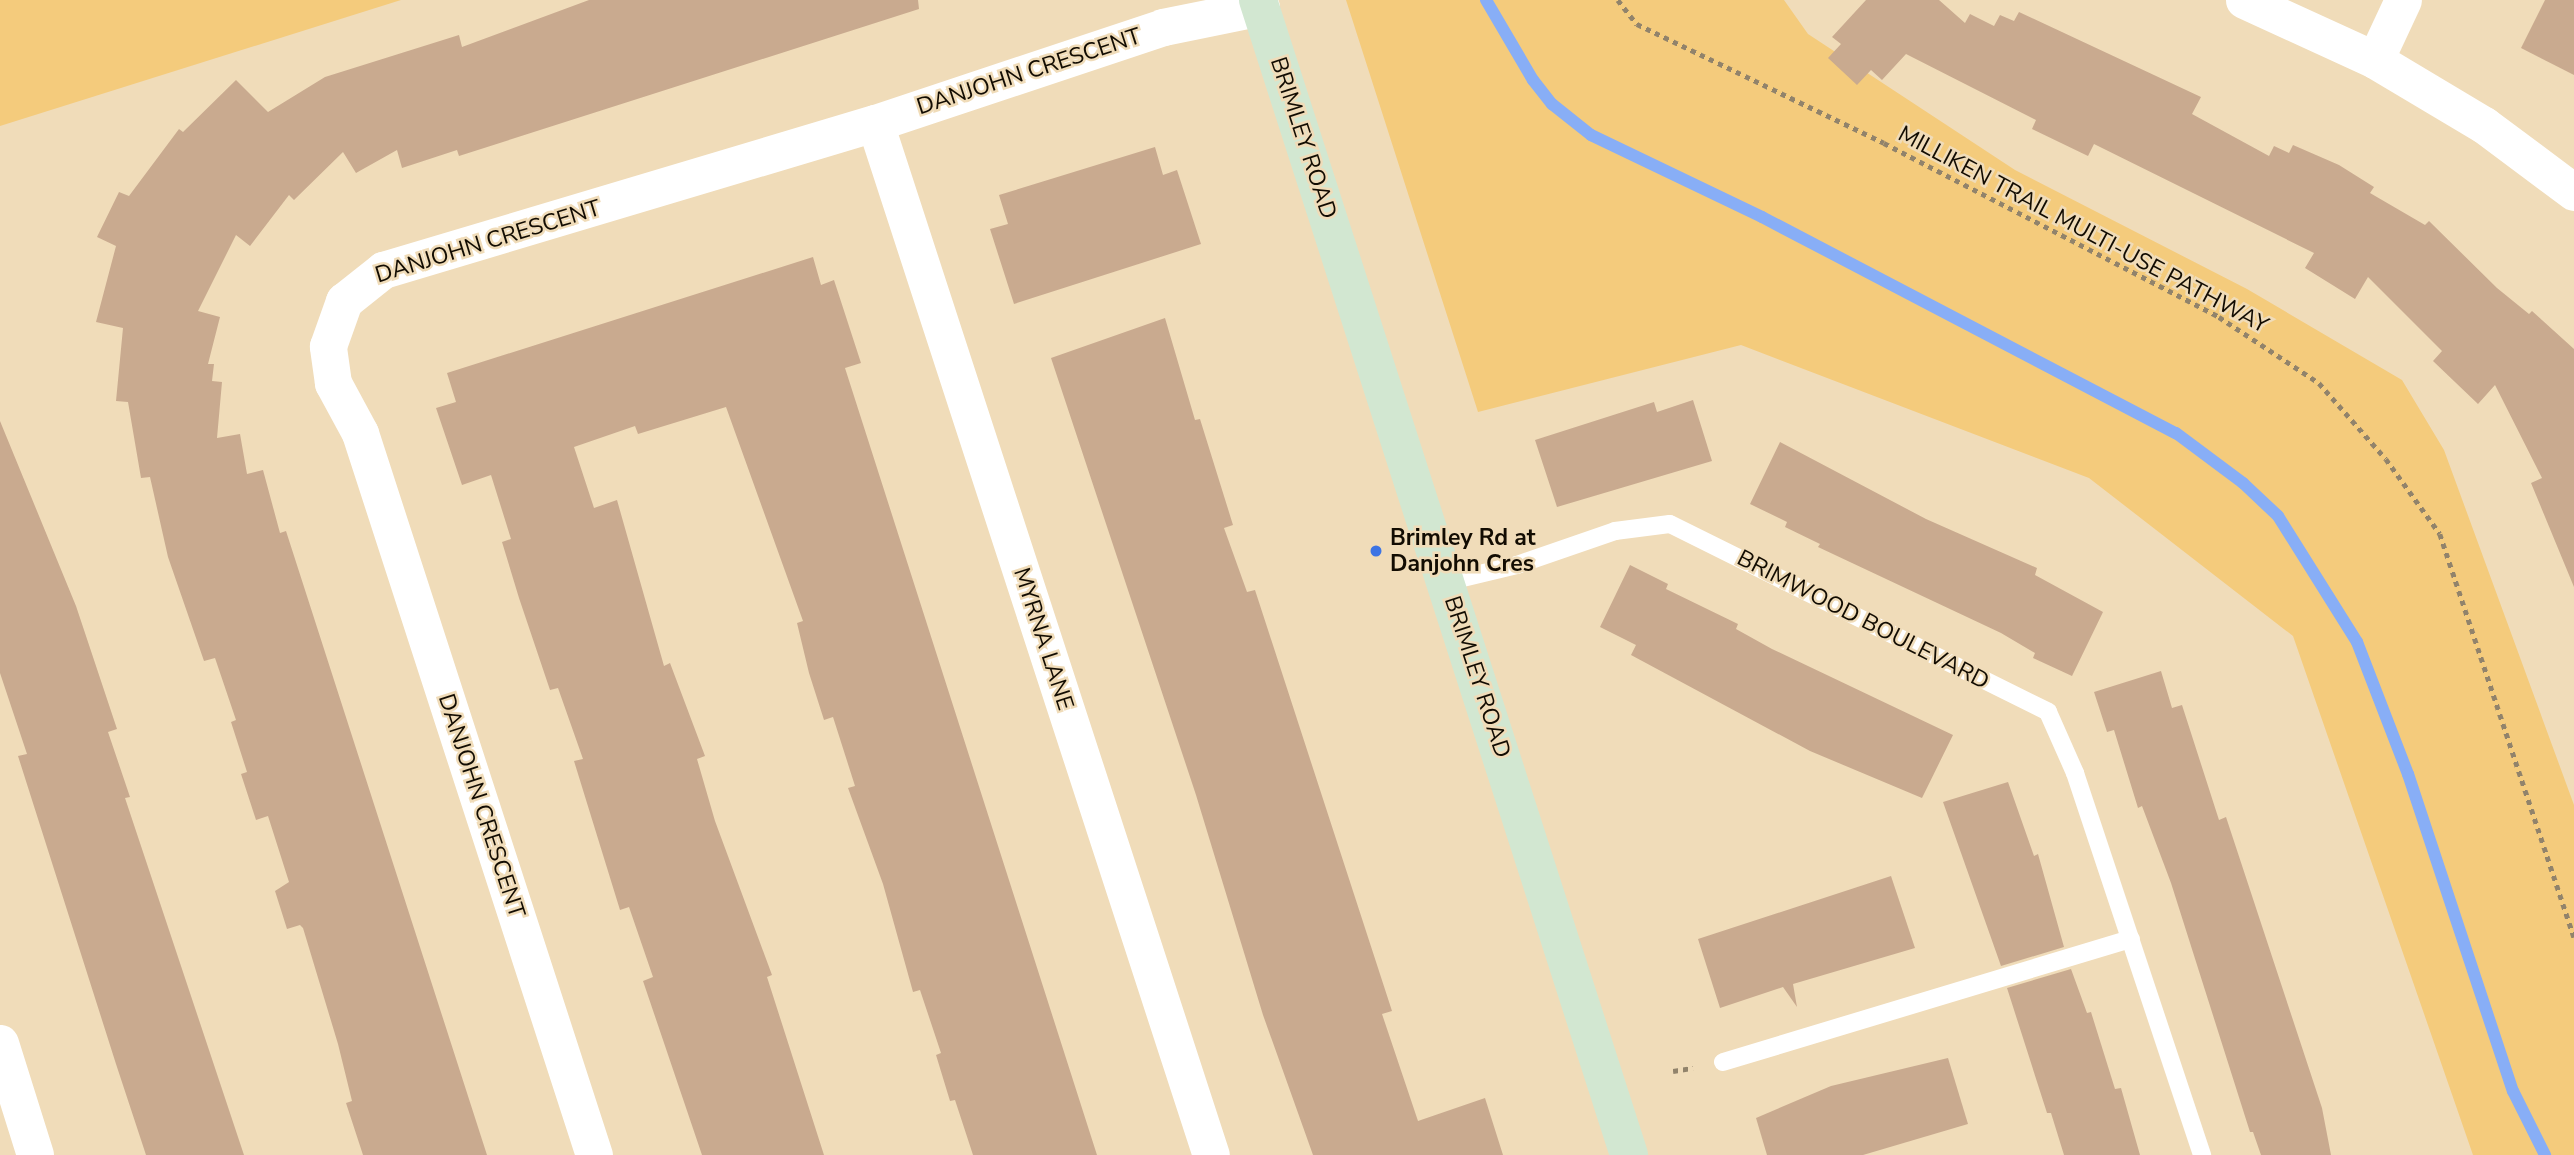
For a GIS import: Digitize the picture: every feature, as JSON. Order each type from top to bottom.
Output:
[{"type":"main road","name":"BRIMLEY ROAD","points":[[1259,3],[1629,1155]]},
{"type":"street","points":[[2244,0],[2375,60],[2484,125],[2574,192]]},
{"type":"street","points":[[2375,60],[2403,0]]},
{"type":"street","name":"DANJOHN CRESCENT","points":[[594,1155],[360,433],[333,383],[328,346],[333,322],[361,283],[383,270],[875,123],[1163,27],[1259,3]]},
{"type":"street","name":"MYRNA LANE","points":[[875,123],[1211,1155]]},
{"type":"street","points":[[0,1043],[35,1155]]},
{"type":"lane","name":"BRIMWOOD BOULEVARD","points":[[1446,582],[1517,565],[1615,531],[1670,524],[2048,712],[2062,735],[2202,1155]]},
{"type":"lane","points":[[1723,1062],[2131,939]]},
{"type":"path","name":"MILLIKEN TRAIL MULTI-USE PATHWAY","points":[[1618,0],[1637,24],[1884,144],[2208,311],[2319,383],[2386,459],[2440,534],[2574,937]]},
{"type":"shaded area","points":[[0,0],[401,0],[0,126]]},
{"type":"shaded area","points":[[1346,0],[1784,0],[1808,34],[2015,170],[2247,289],[2402,380],[2444,450],[2574,805],[2574,1155],[2473,1155],[2293,636],[2089,478],[1741,345],[1478,412]]},
{"type":"building","points":[[589,0],[918,0],[919,9],[459,156],[457,150],[402,168],[397,150],[356,173],[343,152],[294,200],[289,195],[250,246],[236,235],[198,311],[220,317],[208,364],[214,364],[212,381],[222,382],[217,438],[240,434],[247,474],[263,470],[280,533],[286,531],[487,1155],[363,1155],[346,1103],[352,1101],[338,1044],[303,928],[300,925],[287,929],[275,891],[289,882],[268,816],[256,820],[241,774],[247,772],[231,722],[236,720],[215,658],[204,661],[168,557],[150,477],[141,478],[128,402],[116,401],[123,328],[96,322],[116,246],[97,237],[119,192],[129,196],[179,129],[183,132],[236,80],[268,112],[325,77],[459,35],[462,47]]},
{"type":"building","points":[[1866,0],[1939,0],[1965,23],[1970,14],[1994,26],[2000,15],[2014,21],[2019,12],[2201,97],[2192,114],[2269,156],[2274,146],[2289,153],[2293,145],[2339,165],[2374,187],[2370,193],[2425,225],[2429,221],[2497,288],[2529,314],[2532,311],[2574,349],[2574,587],[2531,483],[2542,478],[2495,385],[2478,404],[2433,361],[2442,351],[2368,277],[2355,299],[2305,268],[2314,253],[2094,144],[2088,156],[2032,129],[2036,120],[1906,54],[1882,80],[1871,70],[1857,85],[1828,58],[1841,44],[1832,37]]},
{"type":"building","points":[[2545,0],[2574,0],[2574,75],[2521,48]]},
{"type":"building","points":[[1155,147],[1163,175],[1177,170],[1201,244],[1014,304],[990,229],[1008,224],[999,195]]},
{"type":"building","points":[[813,257],[821,285],[834,280],[861,363],[845,368],[1097,1155],[973,1155],[955,1100],[950,1101],[936,1055],[941,1053],[920,990],[913,992],[883,884],[848,788],[855,786],[833,717],[824,720],[809,673],[797,623],[803,621],[726,407],[638,434],[635,426],[574,447],[594,508],[617,500],[664,666],[670,663],[705,756],[697,759],[715,821],[772,975],[767,977],[824,1155],[702,1155],[643,981],[653,977],[629,907],[620,910],[574,761],[583,759],[558,688],[550,690],[519,598],[502,542],[511,539],[491,475],[462,485],[436,408],[456,402],[447,373]]},
{"type":"building","points":[[1165,318],[1195,420],[1200,419],[1233,525],[1224,528],[1247,592],[1255,590],[1392,1011],[1382,1014],[1418,1121],[1485,1098],[1503,1155],[1313,1155],[1263,1015],[1196,795],[1051,358]]},
{"type":"building","points":[[1693,400],[1712,461],[1557,507],[1535,440],[1654,402],[1657,412]]},
{"type":"building","points":[[0,421],[76,606],[117,729],[108,732],[130,797],[125,798],[244,1155],[146,1155],[18,756],[27,754],[0,673]]},
{"type":"building","points":[[1780,442],[1926,519],[2037,568],[2035,575],[2103,612],[2072,676],[2033,658],[2035,653],[2001,633],[1818,547],[1820,544],[1785,527],[1787,522],[1750,504]]},
{"type":"building","points":[[1630,565],[1668,584],[1666,589],[1738,624],[1736,629],[1772,649],[1953,735],[1922,798],[1810,751],[1631,655],[1636,645],[1600,627]]},
{"type":"building","points":[[2161,671],[2172,708],[2182,705],[2219,820],[2226,817],[2322,1108],[2331,1155],[2261,1155],[2253,1132],[2250,1132],[2171,883],[2142,806],[2138,808],[2114,730],[2107,732],[2094,692]]},
{"type":"building","points":[[2008,782],[2034,856],[2038,854],[2064,947],[2001,966],[1943,802]]},
{"type":"building","points":[[1891,876],[1915,948],[1793,984],[1797,1007],[1783,987],[1720,1008],[1698,939]]},
{"type":"building","points":[[2071,969],[2087,1013],[2091,1012],[2115,1089],[2121,1088],[2140,1155],[2064,1155],[2051,1113],[2047,1113],[2007,988]]},
{"type":"building","points":[[1948,1058],[1968,1124],[1863,1155],[1767,1155],[1756,1118],[1831,1086]]},
{"type":"waterway","points":[[1486,0],[1533,80],[1552,104],[1591,135],[1762,217],[2176,433],[2243,483],[2278,516],[2357,642],[2408,774],[2513,1091],[2545,1155]]},
{"type":"place","name":"Brimley Rd at Danjohn Cres","points":[[1376,551]]}]
